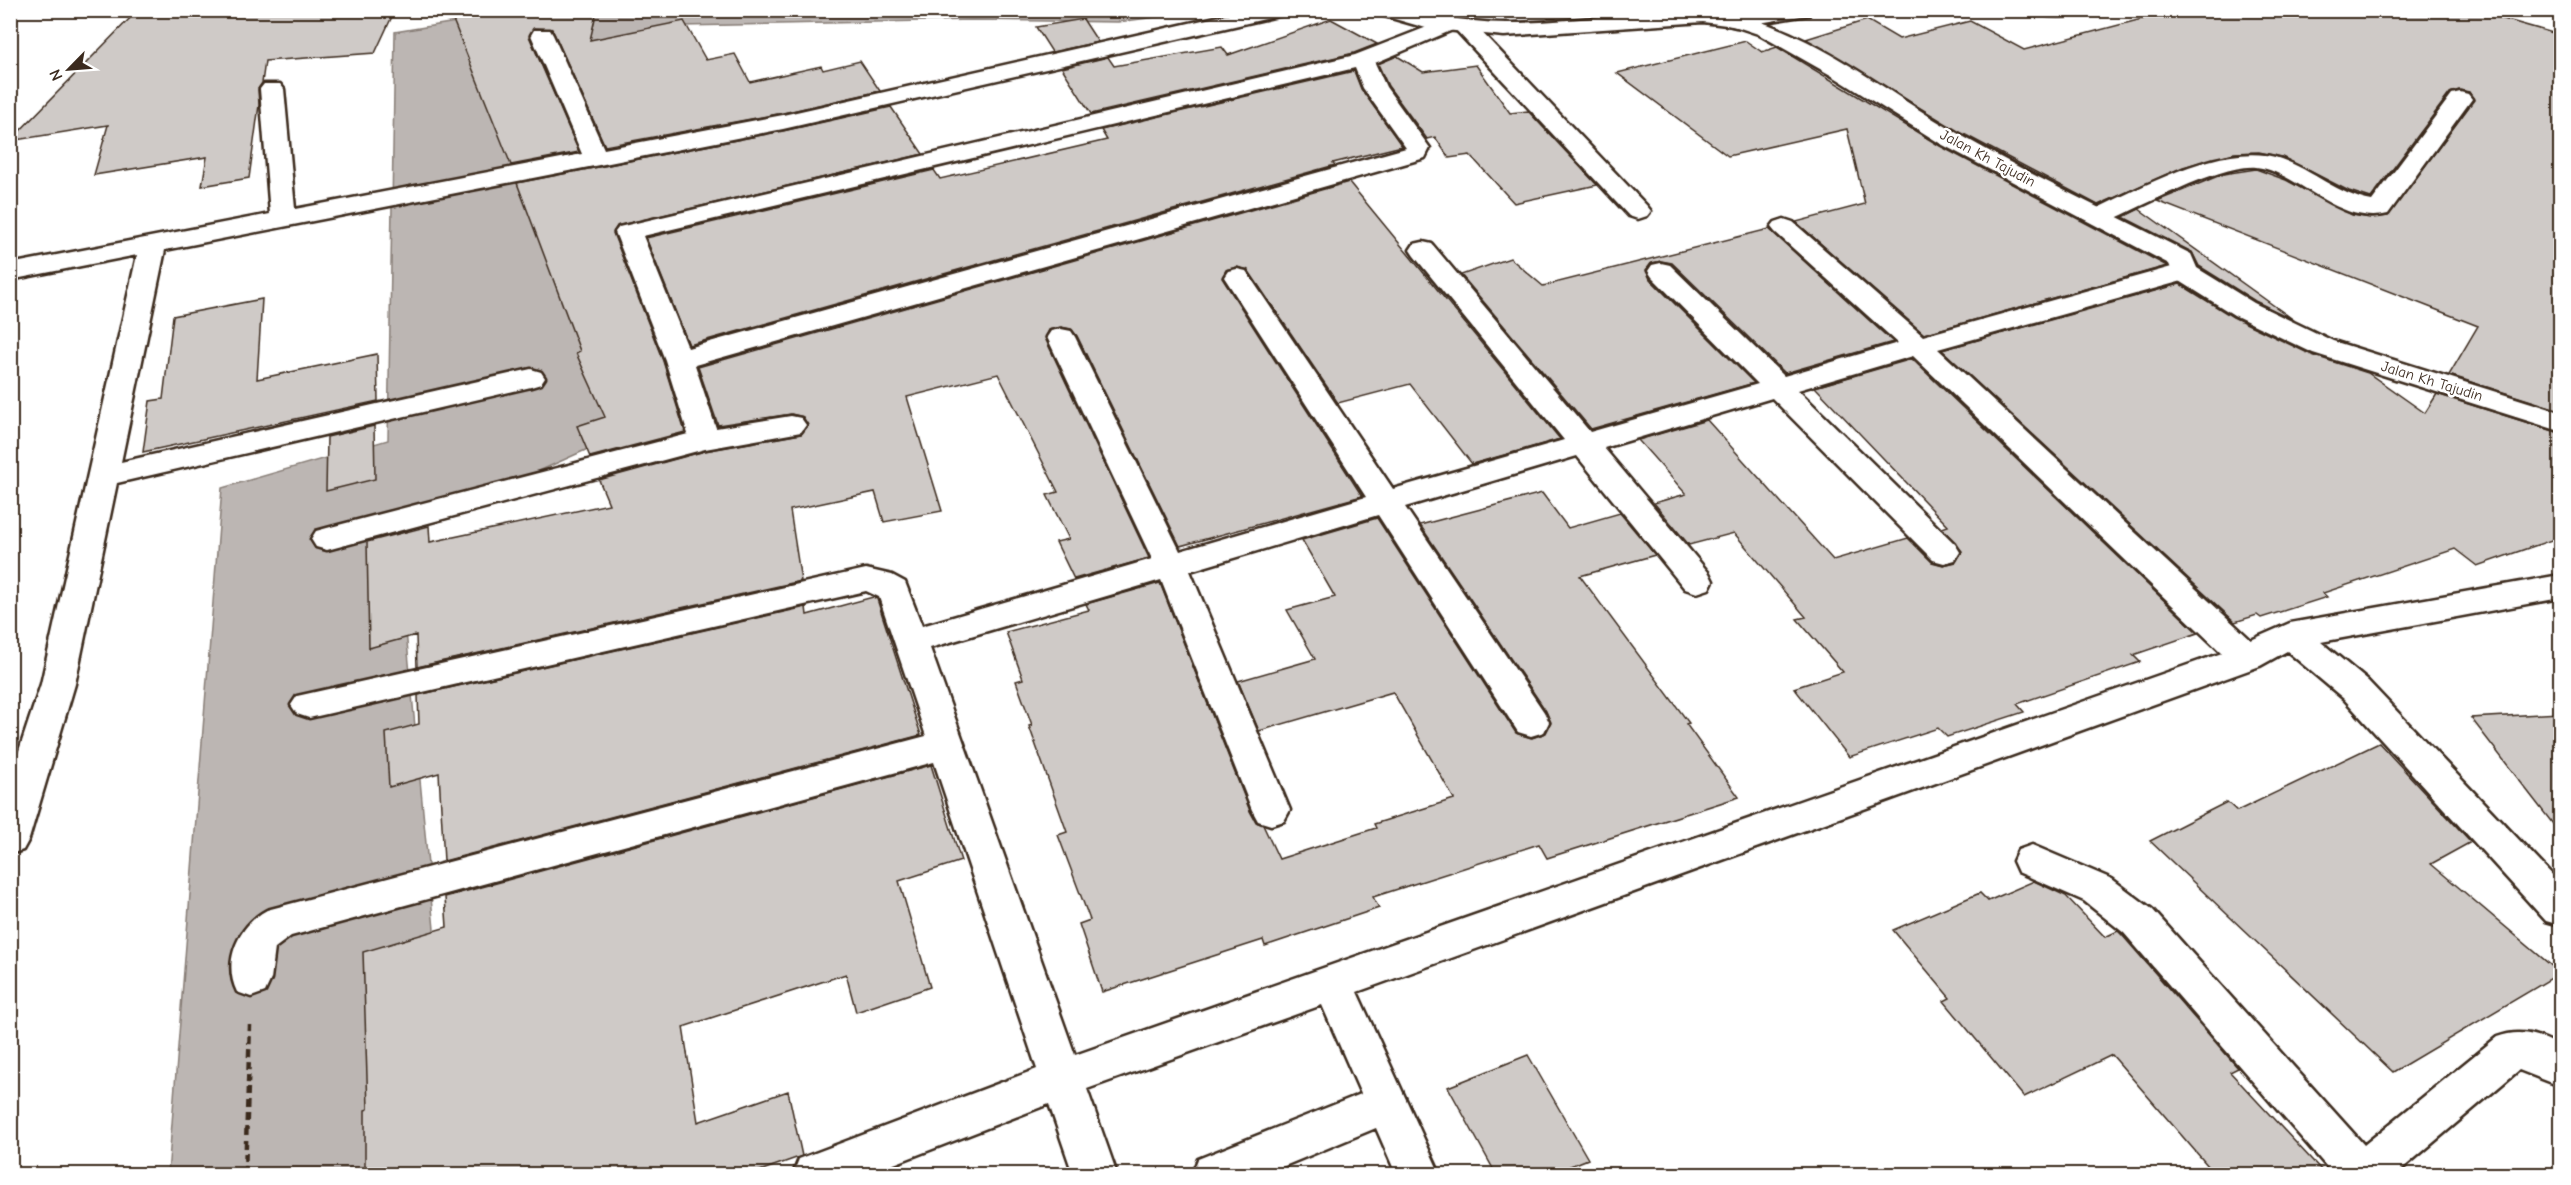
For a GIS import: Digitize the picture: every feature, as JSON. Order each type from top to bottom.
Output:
[{"type":"street","points":[[10,272],[783,122],[1278,10]]},
{"type":"street","name":"Jalan Kh Tajudin","points":[[1389,10],[1455,28],[1502,30],[1703,16],[1736,20],[1766,29],[1844,73],[1949,139],[2182,260],[2184,272],[2244,309],[2323,347],[2560,422]]},
{"type":"street","points":[[1736,20],[1801,10]]},
{"type":"street","points":[[2049,10],[2068,10]]},
{"type":"street","points":[[705,439],[679,360],[628,232],[1362,60],[1455,28],[1638,212]]},
{"type":"street","points":[[542,35],[596,159]]},
{"type":"street","points":[[679,360],[1416,153],[1418,148],[1375,88],[1362,60]]},
{"type":"street","points":[[272,89],[283,219]]},
{"type":"street","points":[[2100,216],[2198,176],[2249,159],[2275,165],[2362,206],[2379,209],[2460,99]]},
{"type":"street","points":[[1784,227],[1918,346],[2248,657]]},
{"type":"street","points":[[10,839],[58,684],[153,244]]},
{"type":"street","points":[[1423,250],[1697,581]]},
{"type":"street","points":[[1661,271],[1944,552]]},
{"type":"street","points":[[909,642],[1918,346],[2184,272]]},
{"type":"street","points":[[1237,277],[1530,722]]},
{"type":"street","points":[[1060,337],[1172,565],[1271,810]]},
{"type":"street","points":[[103,476],[531,378]]},
{"type":"street","points":[[327,539],[705,439],[791,425]]},
{"type":"street","points":[[309,705],[866,580],[880,582],[893,590],[909,642],[1095,1174]]},
{"type":"street","points":[[815,1174],[1062,1079],[2248,657],[2297,641],[2560,586]]},
{"type":"street","points":[[2297,641],[2356,690],[2560,909]]},
{"type":"street","points":[[251,979],[258,936],[267,928],[298,917],[945,745]]},
{"type":"street","points":[[2032,861],[2098,890],[2138,921],[2362,1174],[2512,1050],[2530,1052],[2560,1066]]},
{"type":"street","points":[[1333,984],[1384,1104],[1418,1174]]},
{"type":"street","points":[[1214,1174],[1384,1104]]},
{"type":"path","points":[[245,1174],[251,979]]},
{"type":"shaded area","points":[[529,10],[1202,11],[1118,22],[972,20],[681,26],[526,74],[641,425],[397,535],[457,1174],[168,1174],[222,488],[388,440],[395,32]]},
{"type":"building","points":[[138,10],[395,10],[375,53],[265,61],[262,83],[258,89],[259,105],[249,178],[202,186],[207,157],[94,175],[108,125],[10,141]]},
{"type":"building","points":[[449,10],[597,10],[590,40],[684,21],[706,60],[735,54],[750,82],[821,66],[823,70],[860,61],[880,91],[783,113],[605,146],[552,29],[534,28],[529,36],[579,152],[511,165]]},
{"type":"building","points":[[2176,10],[2472,10],[2560,35],[2560,410],[2449,375],[2478,326],[2157,201],[2223,174],[2256,169],[2286,180],[2352,215],[2370,218],[2388,216],[2474,100],[2469,92],[2459,90],[2450,93],[2371,198],[2349,191],[2282,157],[2259,152],[2234,153],[2183,167],[2098,205],[1958,131],[1806,39],[1867,20],[1899,39],[1970,21],[2024,50]]},
{"type":"building","points":[[1083,19],[1098,42],[1052,52],[1036,27]]},
{"type":"building","points":[[1331,19],[1377,44],[1354,53],[1091,114],[1062,68],[1108,57],[1114,66],[1222,47],[1228,55]]},
{"type":"building","points":[[1746,41],[1762,52],[1777,47],[1940,146],[2167,266],[1924,334],[1796,222],[1865,204],[1847,129],[1728,156],[1617,73]]},
{"type":"building","points":[[1397,56],[1423,72],[1476,65],[1510,113],[1528,111],[1597,185],[1514,203],[1470,155],[1449,158],[1435,137],[1427,139],[1388,86],[1378,64]]},
{"type":"building","points":[[1354,71],[1361,89],[1402,146],[1333,163],[1335,165],[689,345],[646,238],[934,170],[940,179],[1107,140],[1101,130]]},
{"type":"building","points":[[891,107],[923,154],[617,226],[613,233],[663,361],[685,432],[590,457],[577,426],[605,417],[576,353],[580,351],[517,183],[783,131]]},
{"type":"building","points":[[1349,182],[1560,439],[1472,464],[1410,384],[1338,403],[1248,270],[1237,267],[1226,270],[1222,278],[1362,496],[1180,546],[1077,336],[1071,329],[1061,327],[1049,330],[1045,338],[1149,558],[1074,579],[1056,542],[1069,539],[1047,495],[1058,492],[998,374],[907,397],[942,511],[884,522],[875,492],[790,510],[801,581],[417,667],[416,635],[369,648],[367,542],[429,526],[430,542],[609,504],[599,480],[705,451],[801,434],[808,426],[803,417],[791,414],[718,425],[698,367]]},
{"type":"building","points":[[2139,209],[2294,320],[2255,301],[2199,266],[2192,252],[2123,217]]},
{"type":"building","points":[[1769,229],[1893,342],[1785,373],[1672,263],[1661,261],[1652,263],[1646,270],[1650,279],[1754,383],[1591,429],[1461,275],[1510,258],[1543,286]]},
{"type":"building","points":[[2180,284],[2233,317],[2312,355],[2368,373],[2425,413],[2437,394],[2560,433],[2560,537],[2477,566],[2455,549],[2323,593],[2327,597],[2261,618],[2257,615],[2235,622],[1942,350]]},
{"type":"building","points":[[262,299],[257,379],[377,354],[378,401],[143,452],[150,401],[163,399],[173,316]]},
{"type":"building","points":[[1912,359],[2198,633],[2133,655],[2140,662],[2017,704],[2024,712],[1947,737],[1938,728],[1849,757],[1794,688],[1843,672],[1797,619],[1806,617],[1734,533],[1689,545],[1654,503],[1686,494],[1638,440],[1707,420],[1833,560],[1908,538],[1932,562],[1943,565],[1956,562],[1962,551],[1942,528],[1948,526],[1815,387]]},
{"type":"building","points":[[374,426],[375,479],[326,491],[327,437]]},
{"type":"building","points":[[1542,493],[1568,528],[1620,513],[1655,555],[1580,576],[1689,723],[1686,724],[1739,797],[1547,858],[1539,844],[1373,897],[1379,908],[1265,946],[1263,940],[1102,992],[1079,924],[1090,920],[1058,835],[1067,832],[1029,726],[1032,725],[1016,681],[1023,679],[1006,632],[1089,610],[1086,604],[1160,583],[1250,811],[1256,822],[1263,825],[1279,859],[1376,828],[1374,824],[1454,799],[1393,692],[1259,731],[1238,681],[1315,659],[1287,610],[1335,597],[1302,540],[1377,518],[1516,733],[1532,738],[1546,733],[1551,723],[1546,711],[1420,525]]},
{"type":"building","points":[[873,597],[877,599],[921,735],[444,861],[439,773],[389,787],[386,733],[419,724],[418,695],[806,607],[807,615]]},
{"type":"building","points":[[2560,713],[2560,833],[2471,718]]},
{"type":"building","points":[[2379,743],[2471,842],[2431,864],[2560,973],[2393,1072],[2150,841],[2227,802],[2237,811]]},
{"type":"building","points":[[931,765],[961,861],[899,881],[930,987],[856,1012],[846,974],[683,1027],[698,1122],[788,1091],[802,1156],[751,1174],[365,1174],[365,1110],[368,1109],[363,952],[447,927],[445,897]]},
{"type":"building","points":[[2034,881],[2066,896],[2105,937],[2118,931],[2122,935],[2238,1068],[2230,1072],[2325,1174],[2215,1174],[2112,1055],[2024,1097],[1944,1001],[1950,998],[1893,930],[1980,893],[1988,901]]},
{"type":"building","points":[[1528,1055],[1588,1159],[1550,1174],[1496,1174],[1448,1087]]}]
